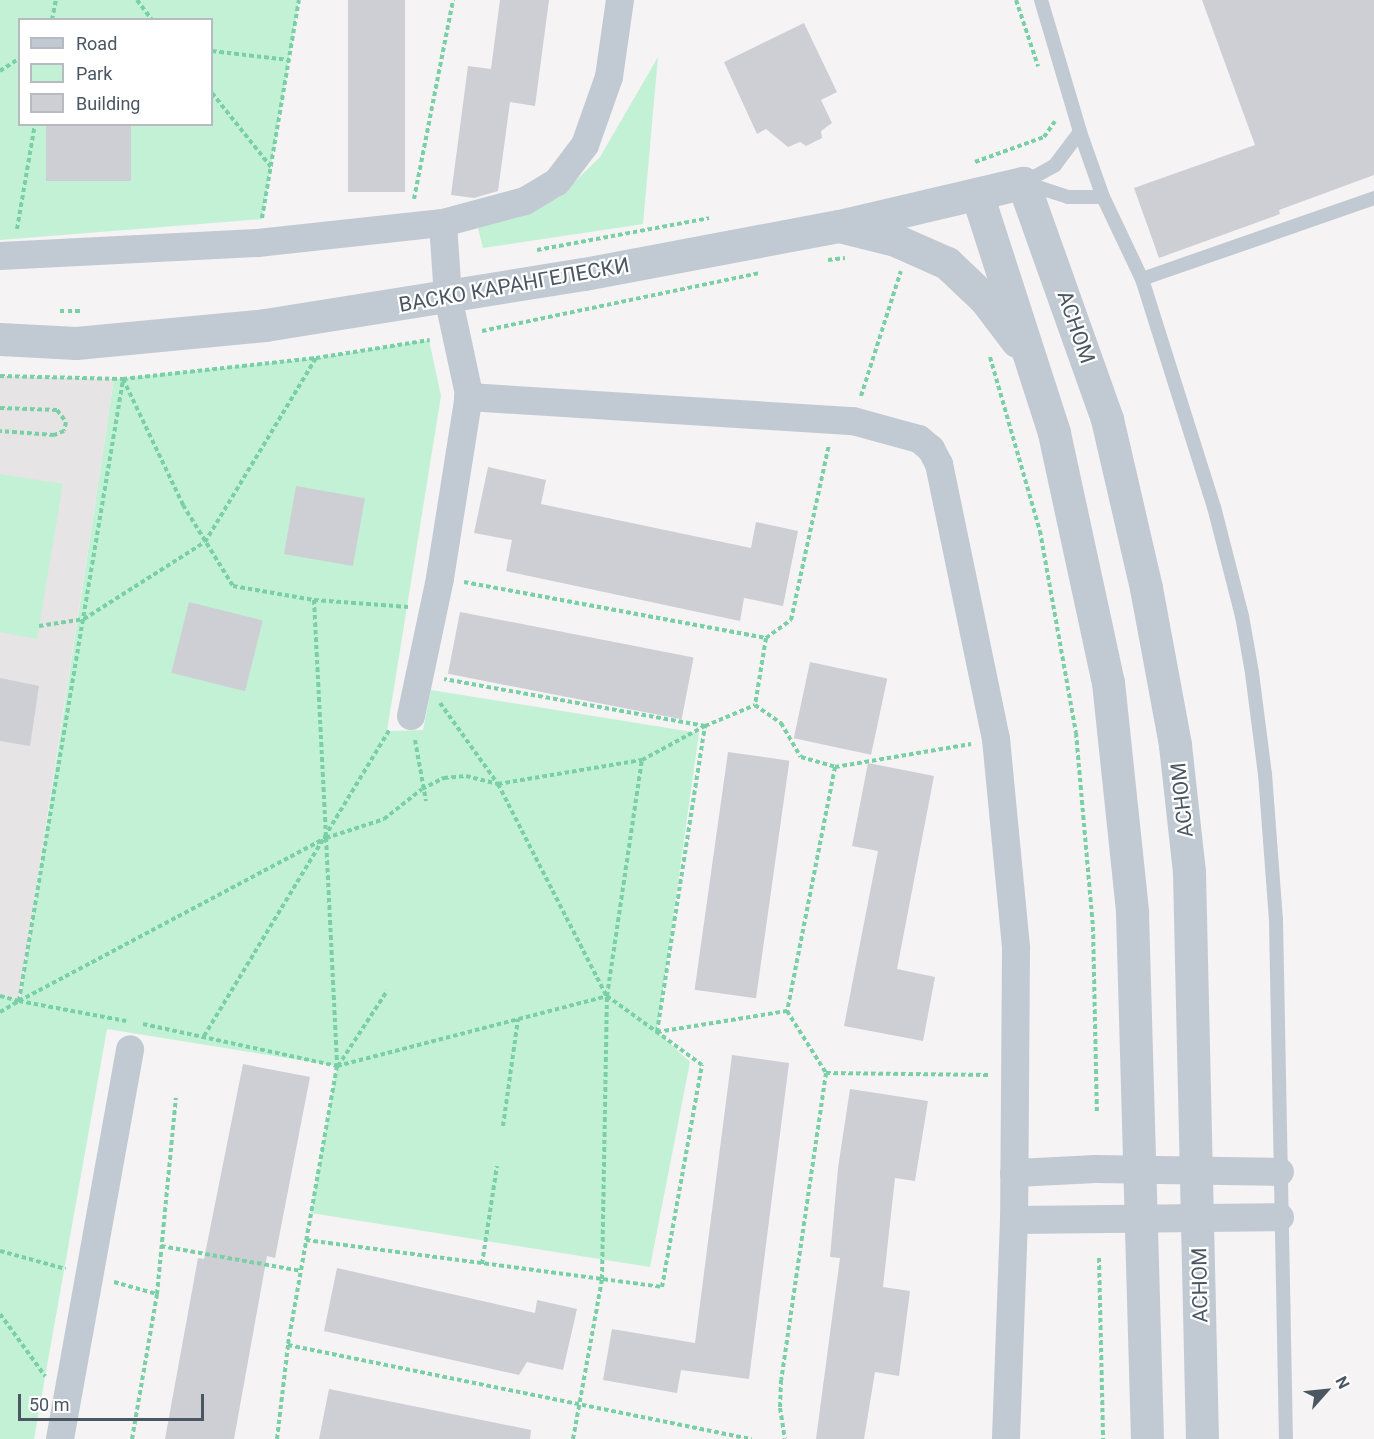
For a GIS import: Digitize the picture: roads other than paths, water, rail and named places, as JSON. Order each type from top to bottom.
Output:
[{"type":"street","points":[[6,256],[258,243],[443,223],[525,201],[556,182],[585,145],[609,77],[620,0]]},
{"type":"street","points":[[972,179],[1040,385],[1092,599],[1117,751],[1132,912],[1147,1439]]},
{"type":"street","name":"ВАСКО КАРАНГЕЛЕСКИ","points":[[0,339],[76,343],[241,328],[448,297],[839,226],[972,179],[1023,183]]},
{"type":"street","name":"АСНОМ","points":[[1023,183],[1107,418],[1163,671],[1189,872],[1198,1169],[1202,1439]]},
{"type":"street","points":[[411,716],[440,578],[468,397],[448,297],[443,223]]},
{"type":"street","points":[[839,226],[895,240],[947,263],[1002,319],[1040,385]]},
{"type":"street","points":[[468,397],[843,420],[919,439],[931,448],[939,464],[996,739],[1016,948],[1017,1076],[1006,1439]]},
{"type":"street","points":[[61,1431],[130,1048]]},
{"type":"street","points":[[1014,1173],[1139,1169],[1280,1172]]},
{"type":"street","points":[[1014,1220],[1199,1215],[1280,1217]]},
{"type":"lane","points":[[1041,0],[1102,198],[1142,279],[1214,507],[1242,616],[1257,703],[1276,920],[1286,1439]]},
{"type":"lane","points":[[1023,183],[1055,165],[1080,132]]},
{"type":"lane","points":[[1023,183],[1068,197],[1102,198]]},
{"type":"lane","points":[[1142,279],[1374,198]]}]
